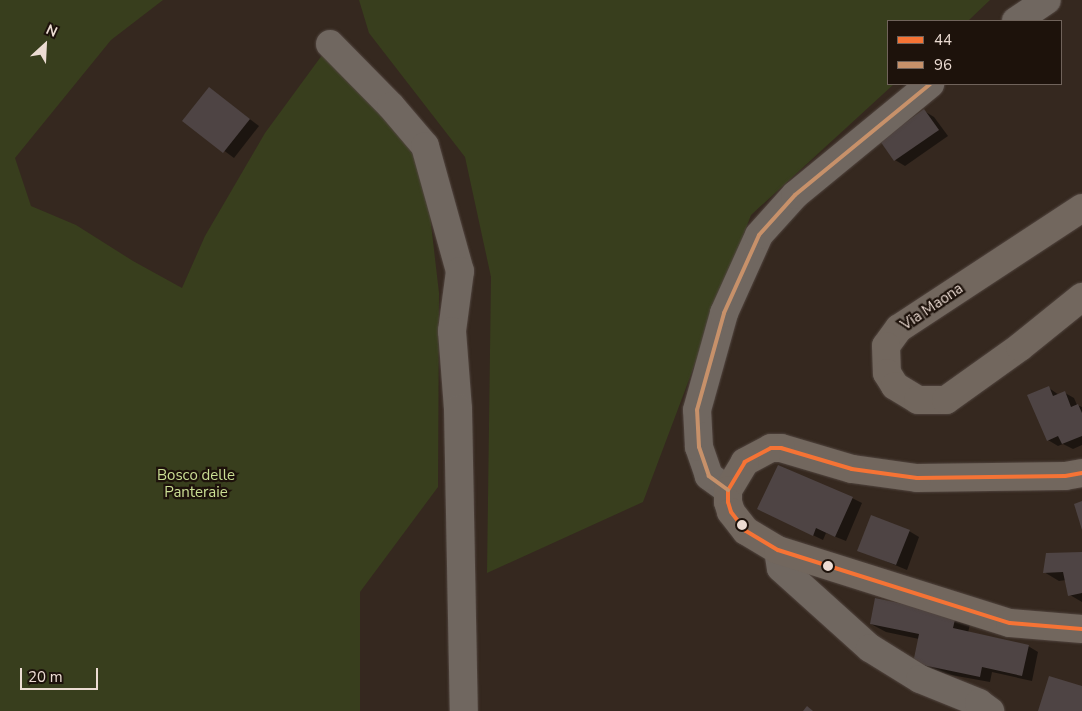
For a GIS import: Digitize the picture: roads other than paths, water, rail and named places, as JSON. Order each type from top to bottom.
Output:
[{"type":"main road","name":"Via Maona","points":[[1082,208],[898,328],[886,346],[888,373],[895,386],[918,400],[946,400],[1020,347],[1082,297]]},
{"type":"main road","points":[[1082,473],[1065,476],[917,478],[852,469],[781,448],[772,448],[745,462],[728,490],[731,512],[738,523],[746,532],[778,550],[1010,623],[1082,629]]},
{"type":"street","points":[[1006,18],[1047,0]]},
{"type":"street","points":[[330,44],[391,106],[424,146],[460,271],[452,331],[458,409],[464,711]]},
{"type":"street","points":[[728,490],[709,476],[699,447],[697,410],[724,314],[759,235],[795,194],[929,85]]},
{"type":"street","points":[[778,550],[781,568],[870,648],[920,679],[979,703],[990,711]]},
{"type":"park label","name":"Bosco delle Panteraie","points":[[196,484]]}]
